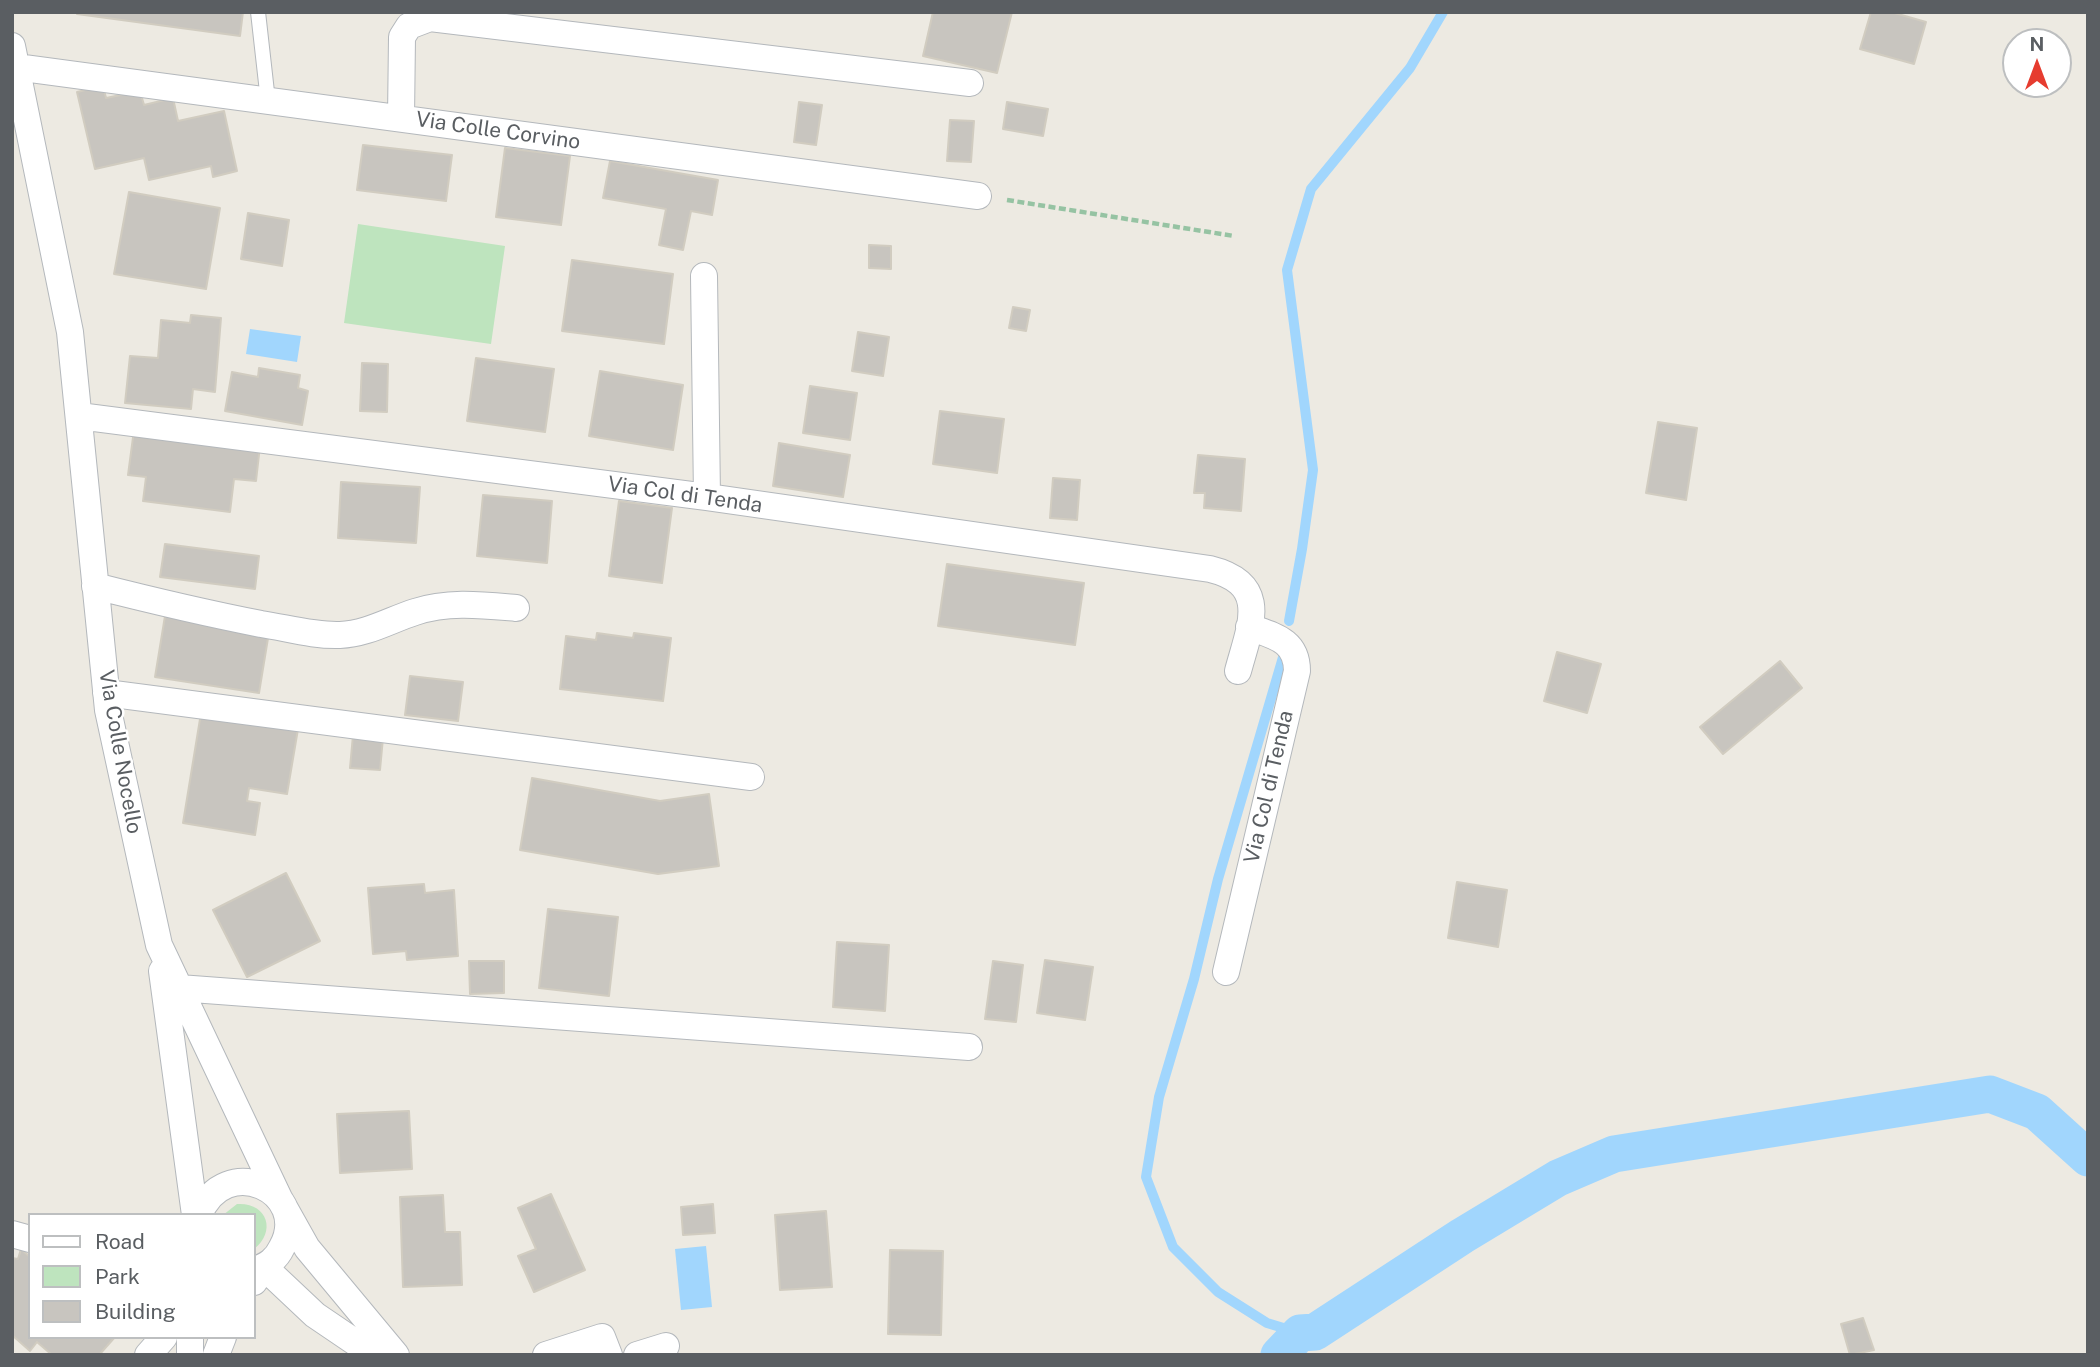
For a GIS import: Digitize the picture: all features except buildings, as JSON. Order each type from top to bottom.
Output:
[{"type":"street","points":[[401,118],[402,37],[409,26],[430,18],[970,83]]},
{"type":"street","name":"Via Colle Corvino","points":[[14,57],[268,101],[978,196]]},
{"type":"street","name":"Via Colle Nocello","points":[[14,57],[70,332],[108,710],[159,945],[279,1198],[307,1248],[396,1355]]},
{"type":"street","points":[[704,276],[707,497]]},
{"type":"street","name":"Via Col di Tenda","points":[[79,416],[707,497],[1210,569],[1227,573],[1248,590],[1252,603],[1250,627],[1238,671]]},
{"type":"street","points":[[95,586],[180,608],[311,633],[337,635],[363,633],[417,611],[441,606],[473,604],[516,608]]},
{"type":"street","name":"Via Col di Tenda","points":[[1226,972],[1297,671],[1295,654],[1290,647],[1276,637],[1250,627]]},
{"type":"street","points":[[106,693],[751,777]]},
{"type":"street","points":[[159,945],[197,1213]]},
{"type":"street","points":[[179,988],[969,1047]]},
{"type":"street","points":[[198,1213],[206,1200],[220,1187],[248,1181],[266,1187],[279,1198],[288,1217],[287,1238],[277,1257],[257,1273],[323,1322],[374,1355]]},
{"type":"street","points":[[546,1355],[602,1337],[609,1355]]},
{"type":"street","points":[[148,1355],[162,1339]]},
{"type":"street","points":[[637,1355],[666,1346]]},
{"type":"lane","points":[[257,12],[268,101]]},
{"type":"path","points":[[978,196],[1234,236]]},
{"type":"green space","points":[[358,224],[505,246],[491,344],[344,323]]},
{"type":"green space","points":[[237,1204],[256,1208],[262,1213],[267,1226],[261,1242],[256,1247],[256,1213],[226,1213]]},
{"type":"water","points":[[250,329],[301,336],[297,362],[246,354]]},
{"type":"water","points":[[706,1246],[712,1307],[681,1310],[675,1249]]},
{"type":"waterway","points":[[1289,621],[1313,470],[1287,270],[1311,189],[1410,68],[1443,12]]},
{"type":"waterway","points":[[1284,654],[1218,879],[1194,979],[1159,1097],[1146,1177],[1173,1247],[1218,1292],[1267,1323],[1300,1333]]},
{"type":"waterway","points":[[1279,1355],[1300,1333],[1315,1332],[1462,1236],[1558,1178],[1614,1154],[1990,1094],[2037,1112],[2088,1158]]}]
